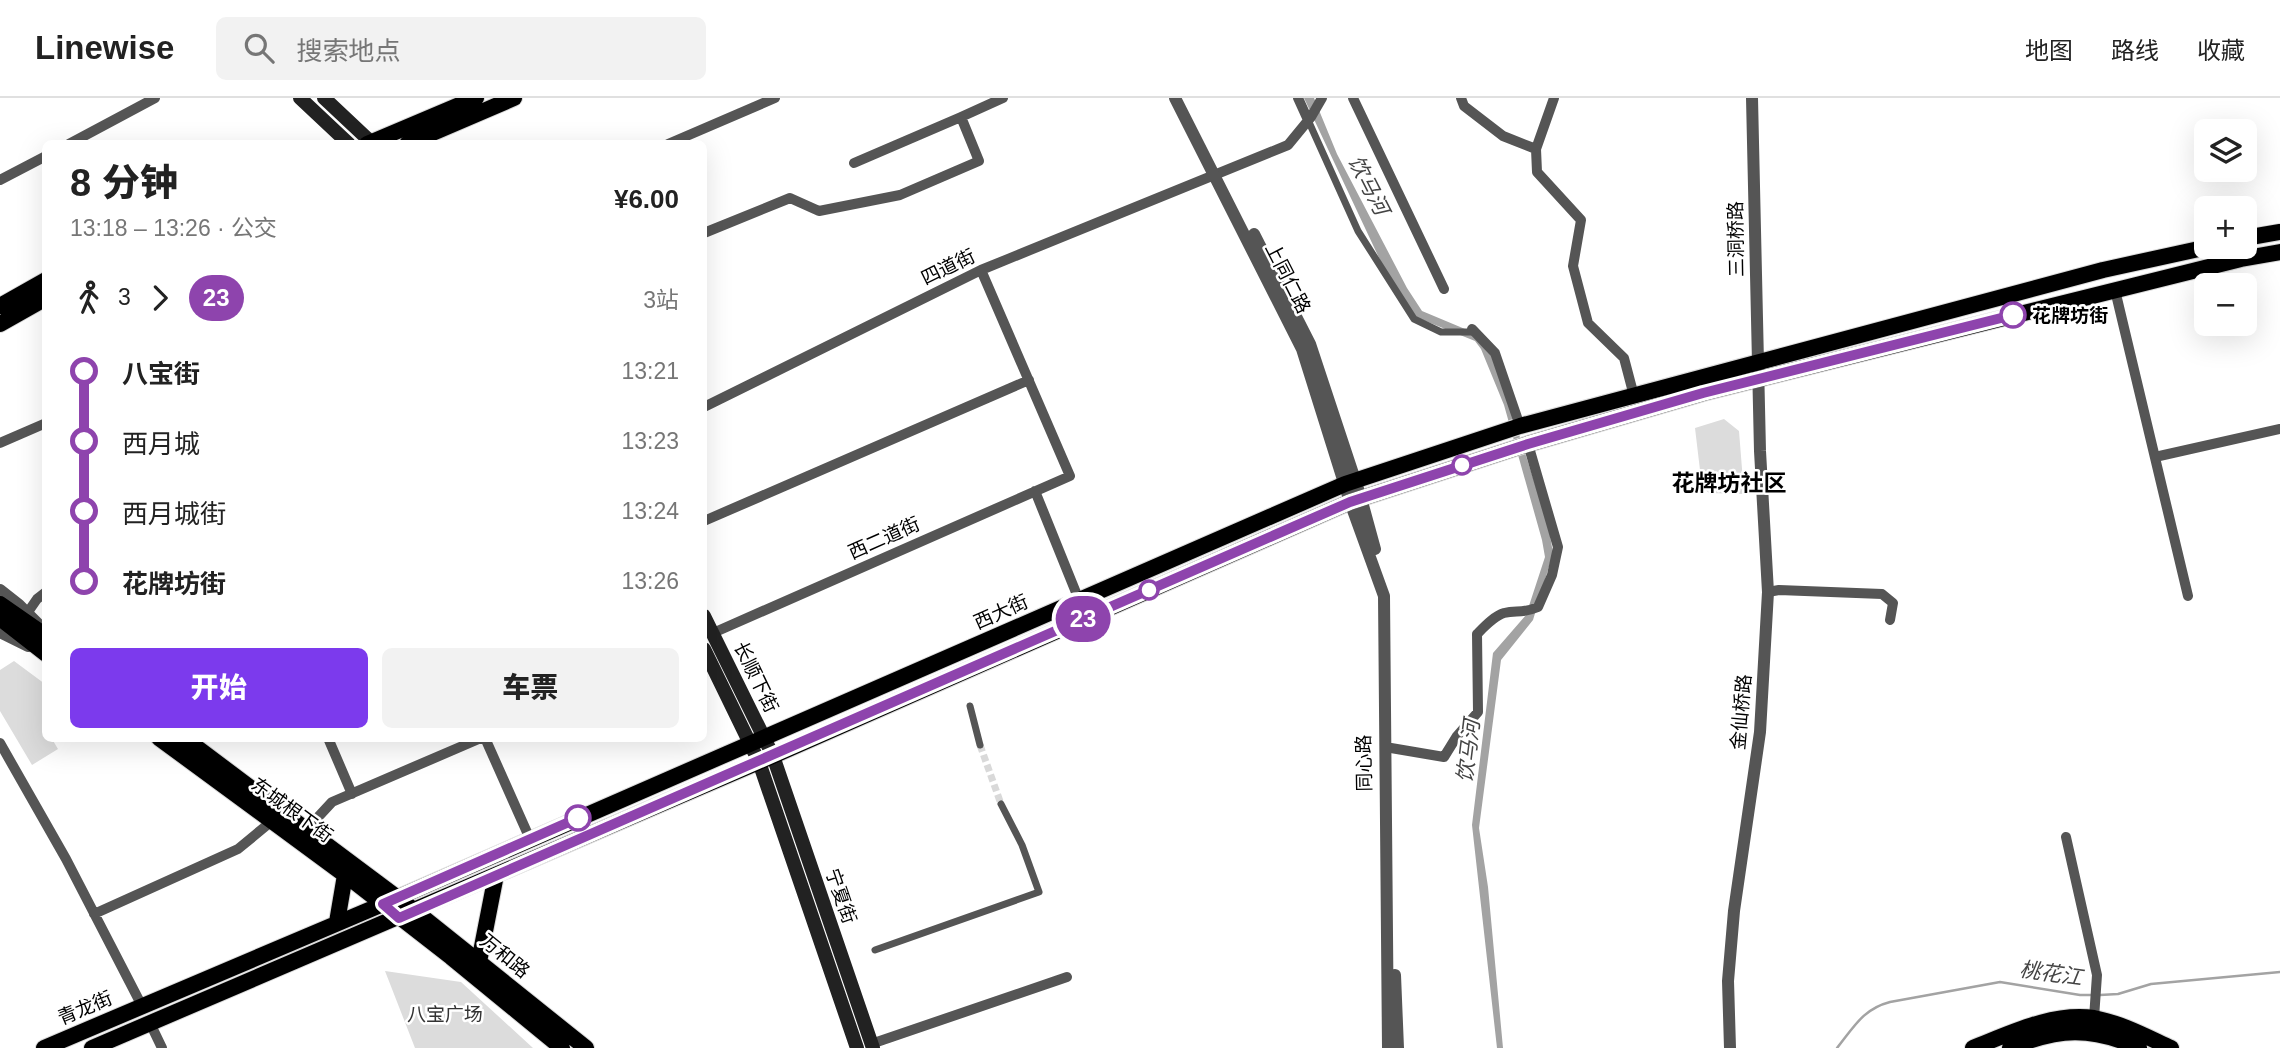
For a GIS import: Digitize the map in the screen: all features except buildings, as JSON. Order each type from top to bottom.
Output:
[{"type":"main road","points":[[300,98],[345,140]]},
{"type":"main road","points":[[324,98],[368,140]]},
{"type":"main road","points":[[378,140],[476,98]]},
{"type":"main road","points":[[416,140],[514,98]]},
{"type":"main road","points":[[2257,236],[2280,232]]},
{"type":"main road","points":[[1758,361],[2103,270],[2194,250]]},
{"type":"main road","points":[[1758,379],[2241,259],[2280,252]]},
{"type":"main road","points":[[0,306],[42,282]]},
{"type":"main road","points":[[0,324],[42,300]]},
{"type":"main road","name":"西大街","points":[[390,901],[1350,482],[1520,426],[1758,361]]},
{"type":"main road","name":"西大街","points":[[496,875],[1356,500],[1528,444],[1758,379]]},
{"type":"main road","points":[[0,604],[42,631]]},
{"type":"main road","points":[[0,618],[42,651]]},
{"type":"main road","name":"长顺下街","points":[[707,622],[766,759]]},
{"type":"main road","name":"长顺下街","points":[[707,654],[758,741]]},
{"type":"main road","name":"东城根下街","points":[[164,742],[345,875],[390,901]]},
{"type":"main road","name":"东城根下街","points":[[189,742],[307,829],[390,901],[399,918]]},
{"type":"main road","name":"宁夏街","points":[[766,759],[867,1047]]},
{"type":"main road","points":[[337,922],[345,875]]},
{"type":"main road","points":[[480,962],[496,875]]},
{"type":"main road","name":"青龙街","points":[[92,1048],[496,875]]},
{"type":"main road","name":"青龙街","points":[[44,1048],[390,901]]},
{"type":"main road","name":"万和路","points":[[390,901],[415,911],[586,1048]]},
{"type":"main road","name":"万和路","points":[[399,918],[452,957],[562,1048]]},
{"type":"main road","points":[[1973,1048],[2027,1027],[2094,1010],[2171,1048]]},
{"type":"main road","points":[[2010,1048],[2060,1031],[2091,1032],[2139,1048]]},
{"type":"street","points":[[76,140],[155,98]]},
{"type":"street","points":[[677,140],[775,98]]},
{"type":"street","points":[[854,163],[1003,98]]},
{"type":"street","name":"上同仁路","points":[[1175,98],[1218,173],[1302,349],[1350,482]]},
{"type":"street","points":[[1184,98],[1218,173]]},
{"type":"street","points":[[1298,98],[1358,231],[1414,319],[1441,332],[1473,331],[1495,353],[1520,426]]},
{"type":"street","name":"四道街","points":[[707,406],[981,270],[1288,145],[1322,98]]},
{"type":"street","points":[[1353,98],[1444,289]]},
{"type":"street","points":[[1461,98],[1464,106],[1503,136],[1536,149]]},
{"type":"street","points":[[1554,98],[1536,149],[1537,172],[1581,220],[1573,266],[1588,323],[1624,358],[1634,396]]},
{"type":"street","name":"三洞桥路","points":[[1752,98],[1758,379]]},
{"type":"street","points":[[707,232],[790,198],[819,211],[900,195],[979,161],[961,117]]},
{"type":"street","points":[[0,180],[42,158]]},
{"type":"street","points":[[707,520],[1028,380],[981,270]]},
{"type":"street","points":[[2115,290],[2188,596]]},
{"type":"street","name":"金仙桥路","points":[[1730,1048],[1728,981],[1734,911],[1760,732],[1768,592],[1758,379]]},
{"type":"street","name":"西二道街","points":[[712,633],[1070,476],[1028,380]]},
{"type":"street","points":[[0,443],[42,424]]},
{"type":"street","points":[[2155,457],[2280,429]]},
{"type":"street","points":[[1391,748],[1444,757],[1457,736],[1478,712],[1477,634],[1504,613],[1524,613],[1537,607],[1552,575],[1558,547],[1528,444]]},
{"type":"street","name":"同心路","points":[[1350,482],[1384,596],[1388,1048]]},
{"type":"street","points":[[1035,491],[1079,600]]},
{"type":"street","points":[[1356,500],[1390,600],[1391,870],[1398,1048]]},
{"type":"street","points":[[0,590],[27,612],[42,629]]},
{"type":"street","points":[[1768,592],[1779,590],[1882,594],[1893,603],[1890,620]]},
{"type":"street","points":[[27,612],[42,595]]},
{"type":"street","points":[[0,632],[42,652]]},
{"type":"street","points":[[970,706],[980,745]]},
{"type":"street","points":[[330,742],[352,794]]},
{"type":"street","points":[[307,829],[332,802],[474,742]]},
{"type":"street","points":[[485,742],[530,839]]},
{"type":"street","points":[[0,743],[142,1006]]},
{"type":"street","points":[[875,950],[1039,892],[1022,845],[1001,804]]},
{"type":"street","points":[[94,914],[238,849],[272,821]]},
{"type":"street","points":[[2066,837],[2097,975],[2094,1010]]},
{"type":"street","points":[[867,1047],[1067,977]]},
{"type":"street","points":[[150,1023],[162,1048]]},
{"type":"green space","points":[[1724,419],[1739,431],[1744,494],[1709,493],[1702,487],[1695,428]]},
{"type":"green space","points":[[14,661],[42,682],[42,742],[54,742],[58,749],[32,765],[0,711],[0,670]]},
{"type":"green space","name":"八宝广场","points":[[385,971],[461,982],[533,1048],[415,1048]]},
{"type":"shaded area","points":[[1304,98],[1314,98],[1337,154],[1407,288],[1422,311],[1465,329],[1492,351],[1548,524],[1553,553],[1533,620],[1501,660],[1479,828],[1488,887],[1503,1048],[1497,1048],[1472,825],[1493,653],[1526,615],[1545,557],[1542,540],[1504,405],[1481,349],[1475,341],[1413,316],[1388,277]]},
{"type":"waterway","name":"桃花江","points":[[2100,995],[2118,994],[2151,984],[2280,972]]},
{"type":"waterway","name":"桃花江","points":[[1837,1048],[1866,1014],[1890,1002],[2000,982],[2094,995]]},
{"type":"tunnel","points":[[980,745],[1001,804]]},
{"type":"bus line","name":"23","points":[[578,818],[383,904],[399,918],[1361,498],[1528,444],[1703,393],[2013,315]]},
{"type":"place","name":"花牌坊街","points":[[2013,315]]},
{"type":"district","name":"花牌坊社区","points":[[1729,483]]},
{"type":"water label","name":"饮马河","points":[[1369,185]]},
{"type":"water label","name":"饮马河","points":[[1468,751]]}]
